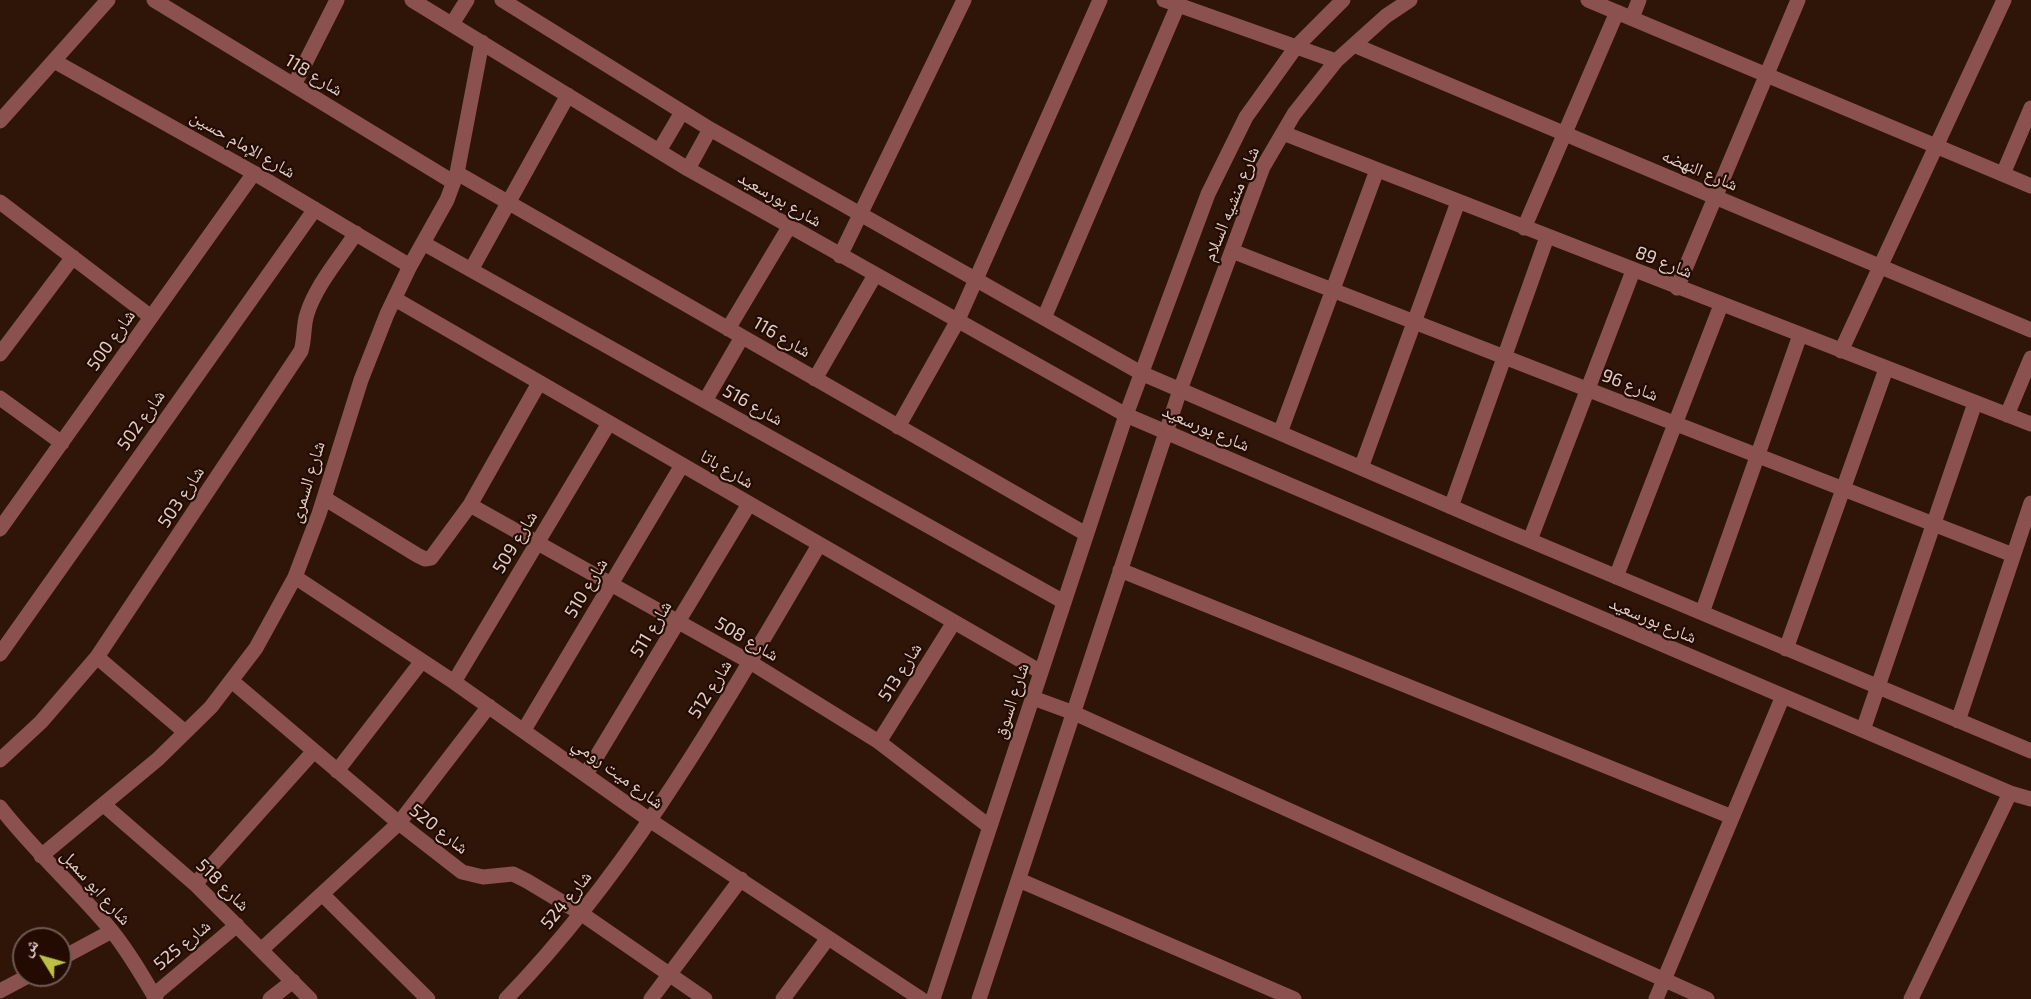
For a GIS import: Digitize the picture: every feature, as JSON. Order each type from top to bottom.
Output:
[{"type":"street","points":[[0,121],[108,0]]},
{"type":"street","name":"شارع 118","points":[[154,0],[294,86],[455,178]]},
{"type":"street","points":[[294,86],[337,0]]},
{"type":"street","name":"شارع بورسعيد","points":[[412,0],[687,169],[1126,415],[2010,793],[2031,799]]},
{"type":"street","points":[[452,24],[467,0]]},
{"type":"street","name":"شارع بورسعيد","points":[[502,0],[710,129],[1141,373],[1451,507],[2031,751]]},
{"type":"street","points":[[840,256],[964,0]]},
{"type":"street","points":[[898,427],[957,322],[1100,0]]},
{"type":"street","points":[[1328,16],[1337,0]]},
{"type":"street","name":"شارع منشيه السلام","points":[[1126,415],[1208,194],[1246,117],[1296,47],[1343,0]]},
{"type":"street","name":"شارع منشيه السلام","points":[[1166,432],[1263,167],[1294,114],[1336,61],[1386,16],[1410,0]]},
{"type":"street","points":[[1588,0],[2031,186]]},
{"type":"street","points":[[1632,18],[1639,0]]},
{"type":"street","points":[[1677,288],[1798,0]]},
{"type":"street","points":[[1841,351],[2004,0]]},
{"type":"street","points":[[1044,318],[1171,3],[1336,61]]},
{"type":"street","points":[[1524,228],[1617,12]]},
{"type":"street","name":"شارع السمرى","points":[[41,856],[104,805],[185,732],[232,682],[256,648],[294,577],[324,498],[361,380],[395,299],[410,266],[447,200],[455,178],[482,42]]},
{"type":"street","name":"شارع النهضه","points":[[1354,45],[2031,330]]},
{"type":"street","name":"شارع الإمام حسين","points":[[54,61],[255,172],[410,266]]},
{"type":"street","points":[[471,270],[568,95]]},
{"type":"street","points":[[2003,174],[2031,108]]},
{"type":"street","points":[[658,151],[682,112]]},
{"type":"street","points":[[687,169],[710,129]]},
{"type":"street","name":"شارع 89","points":[[1283,133],[1720,305],[2031,424]]},
{"type":"street","points":[[1280,433],[1377,170]]},
{"type":"street","name":"شارع 500","points":[[0,529],[255,172]]},
{"type":"street","name":"شارع 116","points":[[455,178],[509,202],[1086,534]]},
{"type":"street","points":[[0,202],[151,317]]},
{"type":"street","points":[[1361,468],[1458,202]]},
{"type":"street","name":"شارع 502","points":[[0,654],[315,208]]},
{"type":"street","points":[[728,329],[789,227]]},
{"type":"street","name":"شارع 503","points":[[0,760],[40,722],[97,657],[301,351],[305,337],[306,317],[312,300],[356,233]]},
{"type":"street","points":[[1451,507],[1547,237]]},
{"type":"street","name":"شارع 516","points":[[423,243],[1064,602]]},
{"type":"street","name":"شارع 96","points":[[1232,251],[2013,555]]},
{"type":"street","points":[[0,354],[73,257]]},
{"type":"street","points":[[1530,540],[1633,271]]},
{"type":"street","points":[[815,379],[874,275]]},
{"type":"street","name":"شارع باتا","points":[[395,299],[1041,672]]},
{"type":"street","points":[[1616,577],[1720,305]]},
{"type":"street","points":[[1702,613],[1800,335]]},
{"type":"street","points":[[705,401],[742,337]]},
{"type":"street","points":[[2007,415],[2031,358]]},
{"type":"street","points":[[1786,649],[1886,369]]},
{"type":"street","points":[[324,498],[425,560],[435,554],[470,505],[539,383]]},
{"type":"street","points":[[0,398],[62,443]]},
{"type":"street","points":[[1863,730],[1975,403]]},
{"type":"street","name":"شارع السوق","points":[[933,999],[1126,415]]},
{"type":"street","name":"شارع 509","points":[[454,682],[609,423]]},
{"type":"street","points":[[979,999],[1166,432]]},
{"type":"street","name":"شارع 510","points":[[524,730],[682,465]]},
{"type":"street","points":[[1958,721],[2031,503]]},
{"type":"street","name":"شارع 511","points":[[586,774],[749,504]]},
{"type":"street","name":"شارع 508","points":[[470,505],[750,662],[879,742],[990,827]]},
{"type":"street","name":"شارع 512","points":[[651,821],[750,662],[819,544]]},
{"type":"street","points":[[1120,570],[1732,817]]},
{"type":"street","name":"شارع ميت رومي","points":[[294,577],[454,682],[651,821],[921,999]]},
{"type":"street","name":"شارع 513","points":[[879,742],[954,622]]},
{"type":"street","points":[[97,657],[185,732]]},
{"type":"street","points":[[337,771],[422,661]]},
{"type":"street","name":"شارع 520","points":[[232,682],[399,823],[462,872],[483,877],[513,874],[582,914],[705,999]]},
{"type":"street","points":[[1656,999],[1783,696]]},
{"type":"street","points":[[1033,698],[1074,713],[1707,999]]},
{"type":"street","points":[[261,950],[399,823],[489,706]]},
{"type":"street","points":[[195,884],[314,751]]},
{"type":"street","points":[[1911,999],[2010,793]]},
{"type":"street","name":"شارع 518","points":[[104,805],[195,884],[310,999]]},
{"type":"street","name":"شارع ابو سمبل","points":[[0,807],[41,856],[112,931],[155,997]]},
{"type":"street","name":"شارع 524","points":[[506,999],[582,914],[651,821]]},
{"type":"street","points":[[651,999],[741,879]]},
{"type":"street","points":[[1019,880],[1294,999]]},
{"type":"street","points":[[322,894],[428,999]]},
{"type":"street","name":"شارع 525","points":[[155,997],[237,925]]},
{"type":"street","points":[[72,953],[112,931]]},
{"type":"street","points":[[783,999],[828,938]]},
{"type":"street","points":[[270,999],[293,981]]}]
